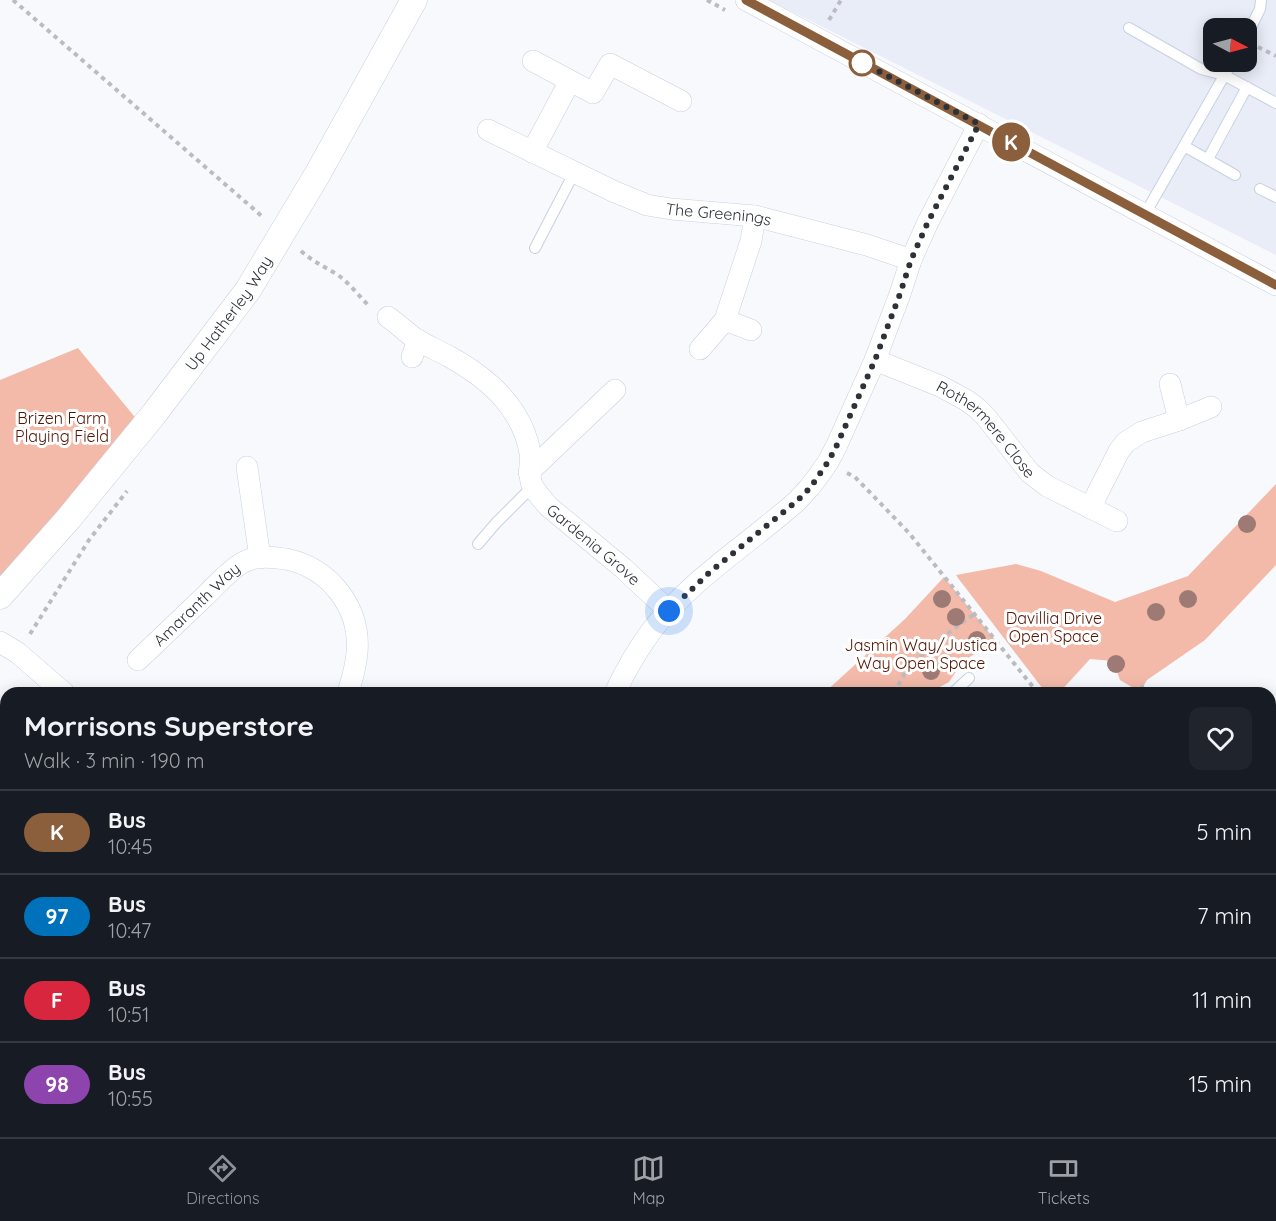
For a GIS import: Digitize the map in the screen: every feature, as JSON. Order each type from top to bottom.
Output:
[{"type":"street","name":"Up Hatherley Way","points":[[0,596],[69,518],[154,414],[248,290],[317,175],[414,0]]},
{"type":"street","points":[[746,0],[1276,285]]},
{"type":"street","points":[[533,61],[593,93],[609,64],[681,101]]},
{"type":"street","points":[[532,152],[570,81]]},
{"type":"street","points":[[618,687],[633,658],[652,630],[669,611],[710,572],[797,501],[810,488],[828,462],[875,360],[911,260],[979,124]]},
{"type":"street","name":"The Greenings","points":[[488,130],[574,173],[647,205],[755,216],[867,245],[911,260]]},
{"type":"street","points":[[700,349],[726,321],[751,241],[755,216]]},
{"type":"street","points":[[388,317],[415,349],[451,357],[496,389],[508,402],[525,434],[530,453],[531,479]]},
{"type":"street","points":[[726,321],[751,330]]},
{"type":"street","name":"Rothermere Close","points":[[875,360],[966,400],[986,417],[1037,480],[1117,520]]},
{"type":"street","points":[[1170,384],[1179,420]]},
{"type":"street","points":[[531,479],[615,390]]},
{"type":"street","points":[[1090,508],[1119,451],[1126,442],[1142,432],[1210,407]]},
{"type":"street","name":"Amaranth Way","points":[[247,468],[260,558]]},
{"type":"street","name":"Gardenia Grove","points":[[531,479],[549,507],[623,567],[669,611]]},
{"type":"street","name":"Amaranth Way","points":[[138,660],[243,562],[260,558],[278,558],[296,561],[311,567],[330,582],[346,601],[354,624],[358,652],[349,687]]},
{"type":"street","points":[[0,642],[18,653],[57,687]]},
{"type":"lane","points":[[1255,18],[1262,0]]},
{"type":"lane","points":[[1129,28],[1201,69],[1224,75],[1270,102]]},
{"type":"lane","points":[[1145,214],[1226,72]]},
{"type":"lane","points":[[1208,159],[1247,87]]},
{"type":"lane","points":[[1184,146],[1231,173],[1234,160]]},
{"type":"lane","points":[[535,248],[574,173]]},
{"type":"lane","points":[[478,544],[531,479]]},
{"type":"lane","points":[[959,687],[969,678]]},
{"type":"path","points":[[13,0],[282,234]]},
{"type":"path","points":[[1257,46],[1276,56]]},
{"type":"path","points":[[294,260],[300,250],[348,284],[369,306],[388,317]]},
{"type":"path","points":[[828,462],[855,477],[909,533],[1033,687]]},
{"type":"path","points":[[18,653],[89,540],[132,485]]},
{"type":"path","points":[[897,687],[906,671],[935,643],[974,614]]},
{"type":"shaded area","points":[[769,0],[1276,0],[1276,255]]},
{"type":"green space","name":"Brizen Farm Playing Field","points":[[78,348],[143,427],[0,596],[0,380]]},
{"type":"green space","name":"Davillia Drive Open Space","points":[[1276,484],[1276,565],[1205,640],[1147,680],[1143,687],[1132,687],[1120,680],[1113,661],[1090,659],[1064,687],[1041,687],[956,575],[1016,564],[1041,571],[1115,602],[1188,576]]},
{"type":"green space","name":"Jasmin Way/Justica Way Open Space","points":[[944,577],[996,641],[963,661],[949,682],[940,687],[831,687],[905,619]]},
{"type":"bus line","name":"K","points":[[746,0],[1276,285]]},
{"type":"route","points":[[669,611],[710,572],[797,501],[810,488],[828,462],[875,360],[911,260],[979,124],[859,61],[862,63]]}]
